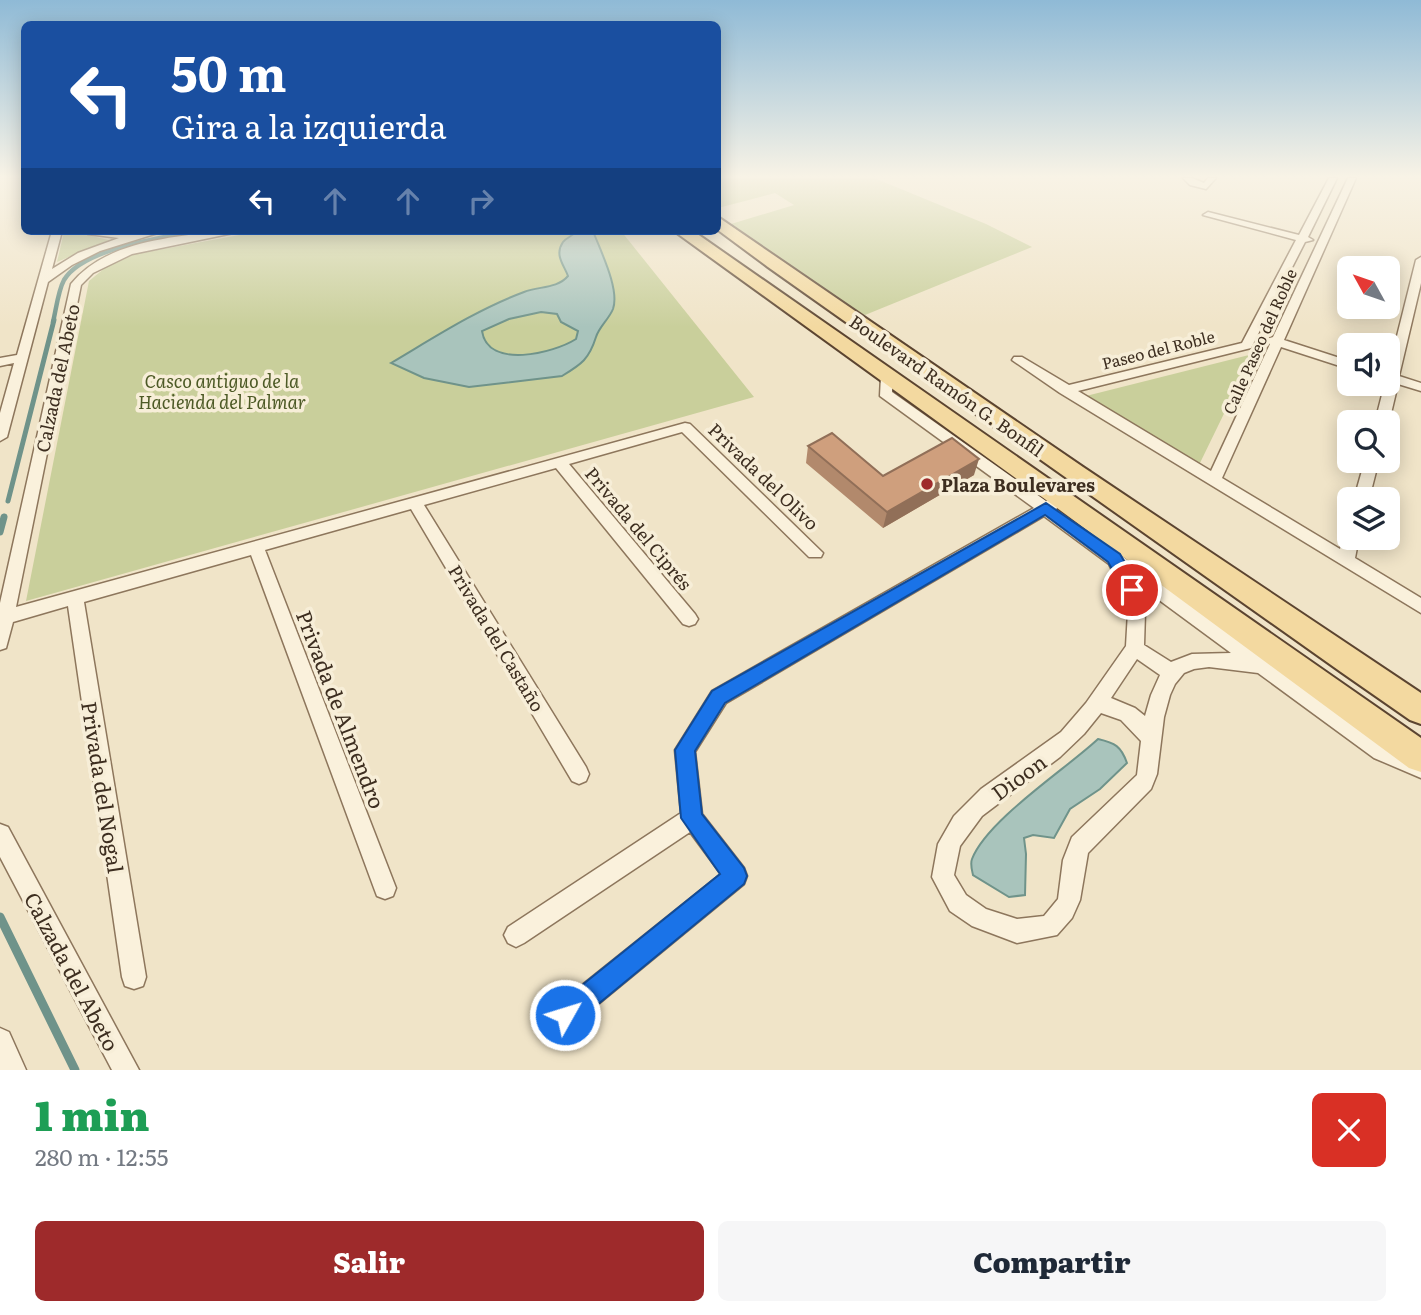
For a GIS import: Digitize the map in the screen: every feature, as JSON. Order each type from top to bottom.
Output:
[{"type":"main road","name":"Boulevard Ramón G. Bonfil","points":[[726,228],[1065,468],[1421,710]]},
{"type":"main road","name":"Boulevard Ramón G. Bonfil","points":[[693,235],[929,407],[1054,503],[1421,757]]},
{"type":"main road","points":[[693,235],[879,348],[921,367],[924,375],[918,381],[908,383],[887,376]]},
{"type":"main road","points":[[929,407],[931,397],[952,397],[1025,448],[1065,468]]},
{"type":"street","points":[[1260,228],[1323,244]]},
{"type":"street","name":"Calle Paseo del Roble","points":[[1254,335],[1305,228]]},
{"type":"street","name":"Calle Paseo del Roble","points":[[1214,480],[1330,228]]},
{"type":"street","name":"Calzada del Abeto","points":[[0,437],[40,284],[56,235]]},
{"type":"street","points":[[40,284],[60,267],[91,250],[137,235]]},
{"type":"street","name":"Calzada del Abeto","points":[[0,642],[76,285],[93,268],[124,254],[218,235]]},
{"type":"street","points":[[1400,340],[1421,260]]},
{"type":"street","points":[[1254,335],[1337,361]]},
{"type":"street","name":"Paseo del Roble","points":[[1065,390],[1247,345],[1254,335]]},
{"type":"street","points":[[0,362],[20,358]]},
{"type":"street","points":[[1018,360],[1421,606]]},
{"type":"street","name":"Boulevard Ramón G. Bonfil","points":[[887,376],[885,393],[1054,503],[1114,558],[1381,752],[1421,769]]},
{"type":"street","points":[[1400,381],[1421,387]]},
{"type":"street","points":[[6,617],[685,427]]},
{"type":"street","name":"Privada del Olivo","points":[[685,427],[815,553]]},
{"type":"street","name":"Privada del Ciprés","points":[[559,462],[689,619]]},
{"type":"street","name":"Privada del Castaño","points":[[415,503],[579,774]]},
{"type":"street","points":[[565,1015],[736,876],[692,818],[685,750],[719,697],[1054,503]]},
{"type":"street","name":"Privada de Almendro","points":[[256,547],[385,888]]},
{"type":"street","points":[[1346,560],[1348,550]]},
{"type":"street","points":[[1114,558],[1132,590],[1138,610],[1135,648],[1171,671],[1200,658],[1216,658],[1260,666]]},
{"type":"street","name":"Privada del Nogal","points":[[75,598],[134,977]]},
{"type":"street","name":"Dioon","points":[[1135,648],[1069,737],[1034,766],[996,789],[964,822],[950,841],[943,877],[958,903],[981,918],[1017,930],[1049,927],[1068,906],[1077,849],[1094,826],[1120,807],[1146,780],[1156,701],[1171,671]]},
{"type":"street","points":[[1095,704],[1121,710],[1144,728],[1151,740]]},
{"type":"street","points":[[516,936],[692,818]]},
{"type":"street","name":"Calzada del Abeto","points":[[0,835],[126,1070]]},
{"type":"street","points":[[0,1041],[13,1070]]},
{"type":"green space","points":[[737,228],[994,228],[1032,247],[865,315],[783,270],[783,261]]},
{"type":"green space","points":[[63,235],[87,235],[109,240],[57,262]]},
{"type":"green space","name":"Casco antiguo de la Hacienda del Palmar","points":[[240,235],[624,235],[754,397],[26,601],[89,281],[111,263],[130,255]]},
{"type":"green space","points":[[1253,354],[1199,465],[1086,396]]},
{"type":"water","points":[[572,235],[595,235],[614,291],[613,309],[597,333],[591,351],[575,368],[562,376],[469,387],[424,378],[391,363],[489,307],[524,292],[564,280],[568,276],[559,251],[565,240]],"holes":[[[541,312],[557,314],[561,322],[578,331],[576,339],[553,349],[523,355],[496,351],[487,343],[482,331],[509,319]]]},
{"type":"water","points":[[1098,739],[1117,746],[1127,763],[1100,789],[1070,809],[1054,838],[1033,835],[1024,838],[1025,895],[1009,897],[973,875],[972,859],[980,844],[994,828]]},
{"type":"building","points":[[832,433],[883,476],[952,438],[979,459],[887,512],[808,446]]},
{"type":"waterway","points":[[53,322],[64,280],[74,269],[106,252],[177,235]]},
{"type":"waterway","points":[[8,501],[54,320]]},
{"type":"waterway","points":[[0,532],[4,517]]},
{"type":"waterway","points":[[0,917],[75,1070]]},
{"type":"place","name":"Plaza Boulevares","points":[[927,484]]},
{"type":"route","points":[[565,1015],[736,876],[692,818],[685,750],[719,697],[1046,508],[1114,558],[1132,590]]}]
